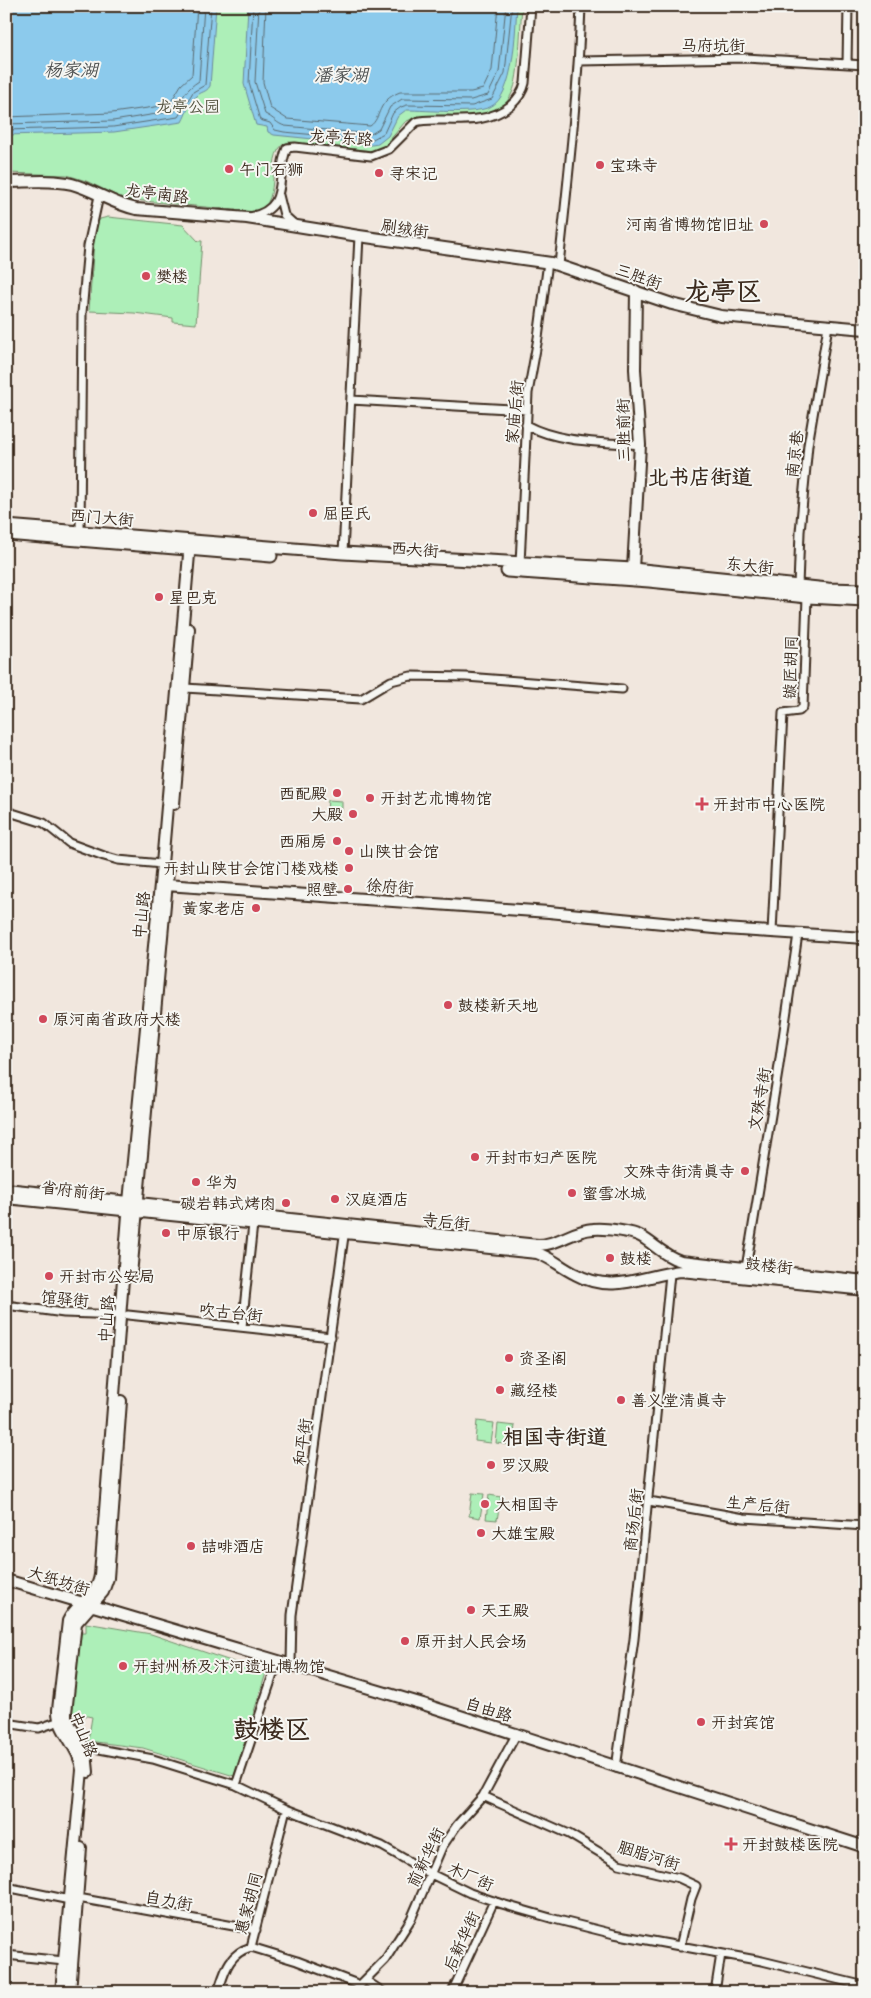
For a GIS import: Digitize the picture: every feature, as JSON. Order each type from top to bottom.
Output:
[{"type":"main road","name":"西门大街","points":[[6,526],[80,531],[192,546]]},
{"type":"main road","name":"西门大街","points":[[6,534],[192,546]]},
{"type":"main road","name":"西大街","points":[[192,546],[520,564],[633,574]]},
{"type":"main road","name":"西大街","points":[[192,546],[633,574]]},
{"type":"main road","name":"东大街","points":[[633,574],[865,590]]},
{"type":"main road","name":"东大街","points":[[633,574],[807,597],[865,600]]},
{"type":"street","name":"龙亭东路","points":[[279,195],[284,156],[287,148],[370,156],[389,149],[416,122],[478,119],[492,117],[504,110],[517,98],[523,90],[525,83],[531,6]]},
{"type":"street","points":[[559,265],[568,199],[582,6]]},
{"type":"street","points":[[847,64],[848,6]]},
{"type":"street","name":"马府坑街","points":[[579,61],[746,58],[865,65]]},
{"type":"street","name":"龙亭南路","points":[[6,182],[65,182],[78,186],[118,205],[136,209],[247,218]]},
{"type":"street","points":[[247,218],[260,215],[269,210],[276,203],[279,195]]},
{"type":"street","points":[[279,195],[284,215],[296,225]]},
{"type":"street","points":[[80,531],[82,313],[88,246],[99,196]]},
{"type":"street","name":"刷绒街","points":[[247,218],[559,265]]},
{"type":"street","points":[[343,553],[359,236]]},
{"type":"street","name":"家庙后街","points":[[520,564],[529,384],[538,338],[548,262]]},
{"type":"street","name":"三胜街","points":[[559,265],[693,310],[721,316],[865,329]]},
{"type":"street","name":"三胜前街","points":[[633,574],[640,445],[635,359],[636,291]]},
{"type":"street","name":"南京巷","points":[[798,586],[799,540],[808,445],[828,326]]},
{"type":"street","points":[[351,400],[527,410]]},
{"type":"street","points":[[526,425],[537,431],[560,437],[640,445]]},
{"type":"street","name":"中山路","points":[[133,1206],[185,688],[192,546]]},
{"type":"street","name":"中山路","points":[[70,1992],[82,1770],[78,1752],[60,1721],[58,1710],[67,1624],[72,1614],[105,1589],[108,1578],[133,1206],[162,864],[192,546]]},
{"type":"street","name":"镟匠胡同","points":[[772,932],[783,713],[799,711],[802,707],[807,597]]},
{"type":"street","points":[[185,688],[361,699],[395,679],[420,676],[466,677],[622,689]]},
{"type":"street","points":[[6,811],[44,823],[69,843],[104,856],[118,860],[162,864]]},
{"type":"street","name":"徐府街","points":[[166,885],[610,917],[725,929],[865,938]]},
{"type":"street","name":"文殊寺街","points":[[746,1268],[798,934]]},
{"type":"street","name":"省府前街","points":[[6,1189],[133,1206]]},
{"type":"street","name":"省府前街","points":[[6,1198],[133,1206]]},
{"type":"street","name":"寺后街","points":[[133,1206],[253,1224],[538,1245],[552,1244],[595,1228],[638,1235],[668,1256],[690,1262]]},
{"type":"street","name":"寺后街","points":[[133,1206],[537,1253],[550,1258],[574,1274],[590,1280],[608,1283],[632,1283],[655,1276],[670,1274]]},
{"type":"street","points":[[242,1327],[253,1224]]},
{"type":"street","name":"和平街","points":[[291,1664],[292,1615],[344,1230]]},
{"type":"street","name":"鼓楼街","points":[[690,1262],[865,1281]]},
{"type":"street","name":"鼓楼街","points":[[670,1274],[681,1271],[865,1290]]},
{"type":"street","name":"商场后街","points":[[616,1768],[634,1639],[670,1274]]},
{"type":"street","name":"馆驿街","points":[[6,1305],[57,1312],[125,1315]]},
{"type":"street","name":"吹古台街","points":[[125,1315],[331,1337]]},
{"type":"street","name":"生产后街","points":[[649,1501],[744,1518],[865,1526]]},
{"type":"street","name":"大纸坊街","points":[[6,1580],[102,1609]]},
{"type":"street","name":"中山路","points":[[62,1992],[64,1961],[74,1899],[88,1771],[87,1757],[83,1746],[66,1718],[66,1713],[76,1623],[87,1604]]},
{"type":"street","name":"自由路","points":[[102,1609],[278,1660],[517,1733],[616,1768],[865,1847]]},
{"type":"street","points":[[236,1785],[278,1660]]},
{"type":"street","points":[[6,1723],[39,1728],[60,1721]]},
{"type":"street","name":"前新华街","points":[[360,1986],[384,1960],[411,1920],[442,1847],[457,1825],[484,1796],[517,1733]]},
{"type":"street","name":"木厂街","points":[[83,1746],[153,1759],[236,1785],[286,1809],[382,1846],[431,1874],[470,1893],[494,1901],[554,1919],[680,1947],[762,1961],[865,1986]]},
{"type":"street","name":"胭脂河街","points":[[484,1796],[569,1834],[619,1864],[679,1878],[696,1886],[691,1899],[680,1947]]},
{"type":"street","name":"惠家胡同","points":[[218,1992],[229,1962],[237,1952],[250,1946],[256,1930],[286,1809]]},
{"type":"street","name":"自力街","points":[[6,1887],[256,1930]]},
{"type":"street","name":"后新华街","points":[[452,1992],[494,1901]]},
{"type":"street","points":[[250,1946],[297,1961],[360,1986],[383,1992]]},
{"type":"street","points":[[715,1992],[721,1954]]},
{"type":"street","points":[[6,1955],[64,1961]]},
{"type":"green space","name":"龙亭公园","points":[[6,6],[522,6],[517,75],[512,93],[502,107],[486,115],[418,116],[405,122],[384,147],[373,151],[289,142],[281,147],[276,154],[270,198],[265,206],[256,212],[124,199],[86,181],[67,175],[6,173]]},
{"type":"green space","name":"樊楼","points":[[108,217],[183,225],[198,241],[202,241],[196,324],[173,322],[173,318],[134,313],[89,311],[95,227],[100,219]]},
{"type":"green space","points":[[328,800],[342,801],[342,811],[327,810]]},
{"type":"green space","points":[[477,1421],[494,1423],[491,1443],[475,1441]]},
{"type":"green space","points":[[498,1424],[515,1426],[512,1445],[496,1443]]},
{"type":"green space","points":[[472,1493],[484,1494],[480,1518],[469,1516]]},
{"type":"green space","points":[[489,1495],[501,1497],[497,1520],[486,1519]]},
{"type":"green space","points":[[86,1623],[151,1634],[266,1673],[234,1776],[143,1748],[88,1741],[92,1717],[72,1713],[81,1633],[86,1633]]},
{"type":"water","name":"杨家湖","points":[[6,6],[216,6],[210,86],[192,101],[182,122],[114,132],[6,135]]},
{"type":"water","name":"潘家湖","points":[[248,6],[517,6],[509,76],[498,100],[490,107],[472,111],[406,110],[398,116],[388,136],[378,144],[372,145],[274,135],[268,132],[267,127],[256,125],[244,84]]},
{"type":"place","name":"宝珠寺","points":[[600,165]]},
{"type":"place","name":"午门石狮","points":[[229,169]]},
{"type":"place","name":"寻宋记","points":[[379,173]]},
{"type":"place","name":"河南省博物馆旧址","points":[[764,224]]},
{"type":"place","name":"樊楼","points":[[146,276]]},
{"type":"place","name":"屈臣氏","points":[[313,513]]},
{"type":"place","name":"星巴克","points":[[159,597]]},
{"type":"place","name":"西配殿","points":[[337,793]]},
{"type":"place","name":"开封艺术博物馆","points":[[370,798]]},
{"type":"place","name":"开封市中心医院","points":[[702,804]]},
{"type":"place","name":"大殿","points":[[353,814]]},
{"type":"place","name":"西厢房","points":[[337,841]]},
{"type":"place","name":"山陕甘会馆","points":[[349,851]]},
{"type":"place","name":"开封山陕甘会馆门楼戏楼","points":[[349,868]]},
{"type":"place","name":"照壁","points":[[348,889]]},
{"type":"place","name":"黄家老店","points":[[256,908]]},
{"type":"place","name":"鼓楼新天地","points":[[448,1005]]},
{"type":"place","name":"原河南省政府大楼","points":[[43,1019]]},
{"type":"place","name":"开封市妇产医院","points":[[475,1157]]},
{"type":"place","name":"文殊寺街清真寺","points":[[745,1171]]},
{"type":"place","name":"华为","points":[[196,1182]]},
{"type":"place","name":"蜜雪冰城","points":[[572,1193]]},
{"type":"place","name":"汉庭酒店","points":[[335,1199]]},
{"type":"place","name":"碳岩韩式烤肉","points":[[286,1203]]},
{"type":"place","name":"中原银行","points":[[166,1233]]},
{"type":"place","name":"鼓楼","points":[[610,1258]]},
{"type":"place","name":"开封市公安局","points":[[49,1276]]},
{"type":"place","name":"资圣阁","points":[[509,1358]]},
{"type":"place","name":"藏经楼","points":[[500,1390]]},
{"type":"place","name":"善义堂清真寺","points":[[621,1400]]},
{"type":"place","name":"罗汉殿","points":[[491,1465]]},
{"type":"place","name":"大相国寺","points":[[485,1504]]},
{"type":"place","name":"大雄宝殿","points":[[481,1533]]},
{"type":"place","name":"喆啡酒店","points":[[191,1546]]},
{"type":"place","name":"天王殿","points":[[471,1610]]},
{"type":"place","name":"原开封人民会场","points":[[405,1641]]},
{"type":"place","name":"开封州桥及汴河遗址博物馆","points":[[123,1666]]},
{"type":"place","name":"开封宾馆","points":[[701,1722]]},
{"type":"place","name":"开封鼓楼医院","points":[[731,1844]]},
{"type":"district","name":"龙亭区","points":[[723,291]]},
{"type":"district","name":"北书店街道","points":[[700,477]]},
{"type":"district","name":"相国寺街道","points":[[555,1437]]},
{"type":"district","name":"鼓楼区","points":[[272,1729]]}]
